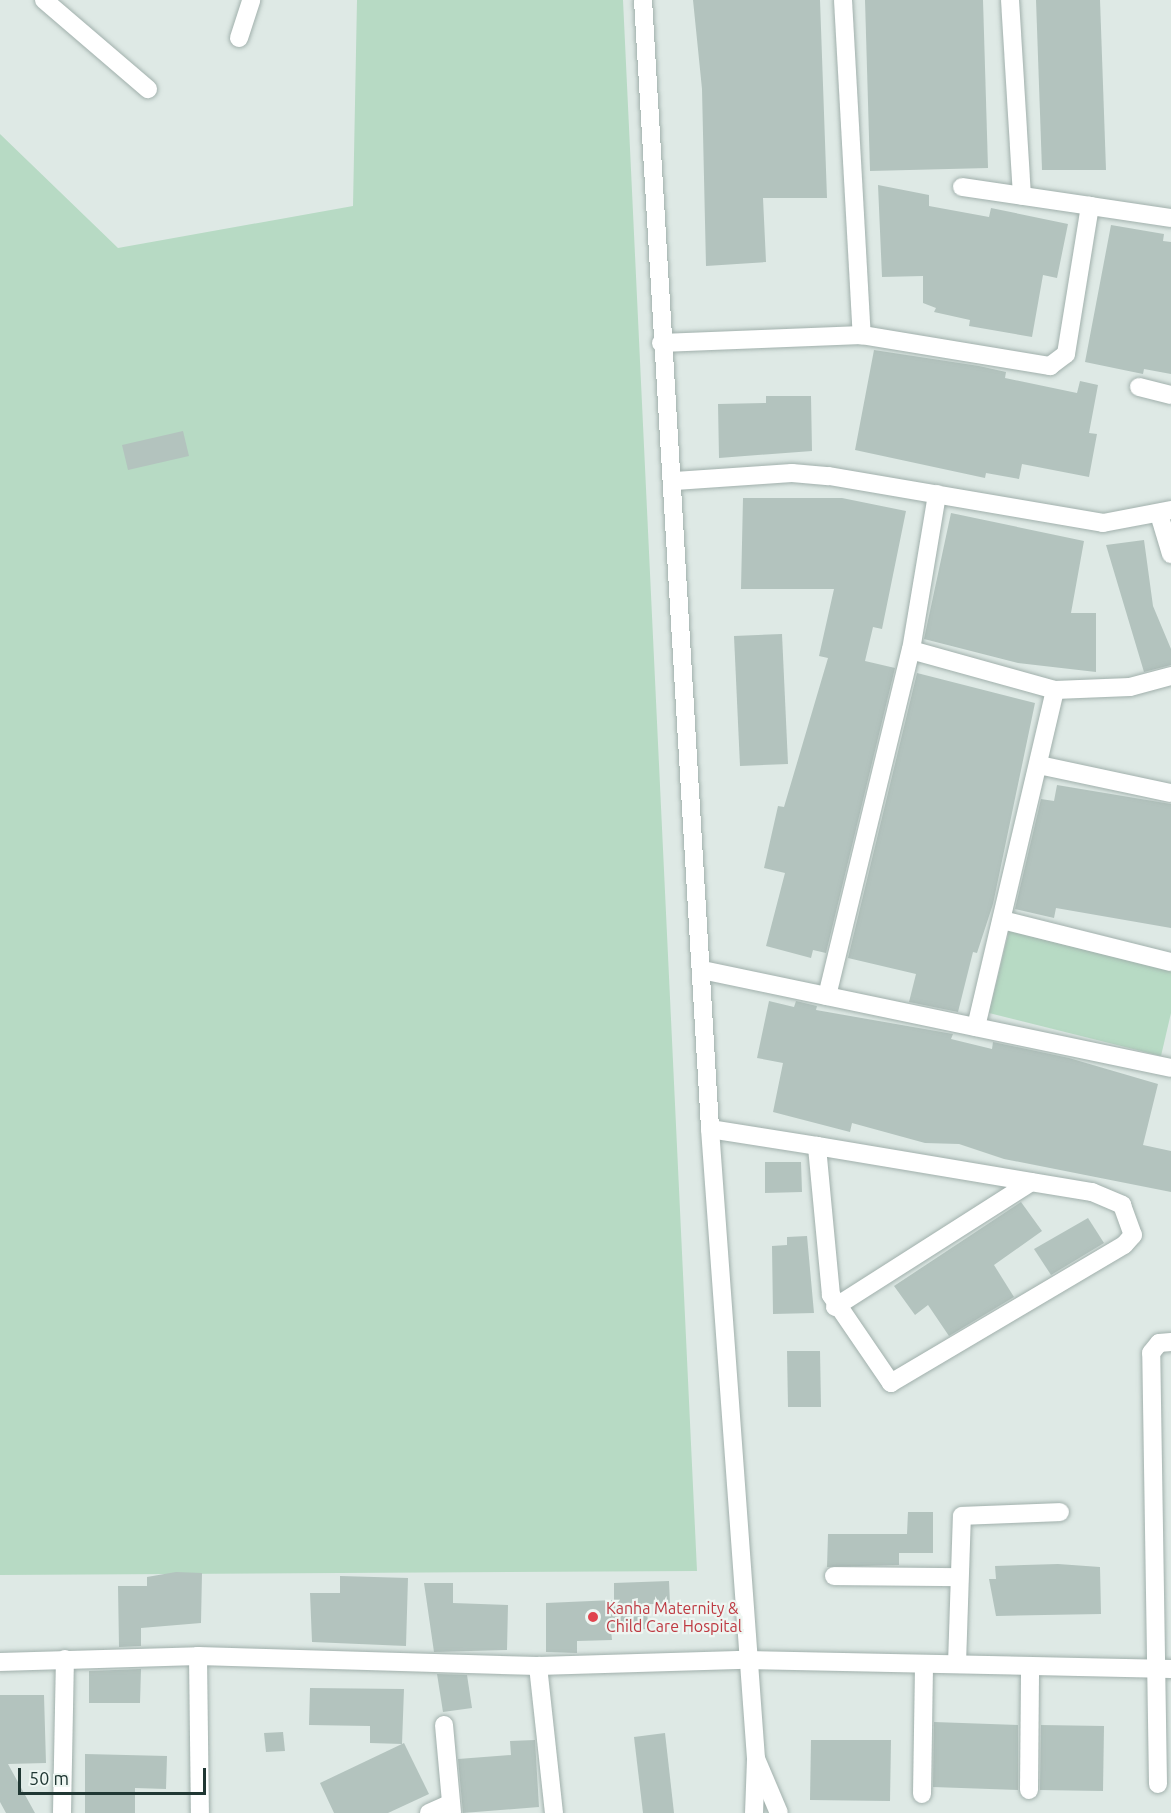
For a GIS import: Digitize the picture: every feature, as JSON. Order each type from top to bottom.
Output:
[{"type":"street","points":[[44,0],[148,89]]},
{"type":"street","points":[[239,38],[251,0]]},
{"type":"street","points":[[643,0],[661,343],[675,481],[710,1129],[746,1660],[756,1759],[754,1813]]},
{"type":"street","points":[[843,0],[862,335]]},
{"type":"street","points":[[1010,0],[1022,196]]},
{"type":"street","points":[[962,187],[1171,218]]},
{"type":"street","points":[[661,343],[862,335],[1050,366],[1061,363],[1090,206]]},
{"type":"street","points":[[1139,387],[1171,395]]},
{"type":"street","points":[[675,481],[792,473],[937,494],[1073,520],[1103,523],[1165,512],[1171,554]]},
{"type":"street","points":[[827,996],[911,650],[937,494]]},
{"type":"street","points":[[911,650],[1055,690],[1130,687],[1171,676]]},
{"type":"street","points":[[976,1027],[1055,690]]},
{"type":"street","points":[[1039,765],[1171,793]]},
{"type":"street","points":[[1002,920],[1171,962]]},
{"type":"street","points":[[702,970],[1171,1068]]},
{"type":"street","points":[[710,1129],[817,1146],[1031,1182],[1110,1197],[1130,1218],[1130,1240],[900,1382],[884,1379],[835,1306],[817,1146]]},
{"type":"street","points":[[835,1306],[1031,1182]]},
{"type":"street","points":[[1158,1784],[1164,1669],[1162,1487],[1151,1353],[1159,1343],[1171,1342]]},
{"type":"street","points":[[957,1664],[960,1520],[965,1514],[1060,1512]]},
{"type":"street","points":[[834,1576],[959,1577]]},
{"type":"street","points":[[0,1662],[198,1656],[538,1666],[746,1660],[1164,1669]]},
{"type":"street","points":[[198,1656],[200,1813]]},
{"type":"street","points":[[62,1813],[65,1659]]},
{"type":"street","points":[[922,1794],[924,1664]]},
{"type":"street","points":[[538,1666],[554,1813]]},
{"type":"street","points":[[1029,1790],[1030,1666]]},
{"type":"street","points":[[429,1813],[451,1808],[444,1725]]},
{"type":"street","points":[[756,1759],[779,1813]]},
{"type":"green space","points":[[357,0],[623,0],[697,1571],[0,1575],[0,134],[118,248],[353,206]]},
{"type":"green space","points":[[1009,931],[1171,971],[1171,1013],[1161,1056],[989,1013]]},
{"type":"building","points":[[693,0],[820,0],[827,198],[763,198],[766,262],[706,266],[702,89]]},
{"type":"building","points":[[865,0],[983,0],[988,168],[870,171]]},
{"type":"building","points":[[1036,0],[1100,0],[1106,170],[1042,170]]},
{"type":"building","points":[[878,185],[929,195],[929,206],[989,217],[991,208],[1068,224],[1057,278],[1043,275],[1032,337],[969,326],[970,320],[934,312],[936,308],[923,303],[923,276],[882,277]]},
{"type":"building","points":[[1111,225],[1164,234],[1163,241],[1171,242],[1171,374],[1144,369],[1143,374],[1085,362]]},
{"type":"building","points":[[874,350],[979,366],[1006,372],[1005,378],[1077,393],[1080,381],[1098,385],[1089,433],[1097,434],[1089,477],[1022,464],[1019,479],[986,473],[985,478],[855,450]]},
{"type":"building","points":[[766,396],[811,396],[812,451],[719,458],[718,404],[766,403]]},
{"type":"building","points":[[183,431],[189,456],[128,470],[122,445]]},
{"type":"building","points":[[743,498],[842,498],[906,511],[882,629],[873,627],[865,661],[895,668],[826,953],[813,950],[811,958],[766,946],[785,873],[764,868],[778,806],[784,807],[828,658],[819,656],[834,589],[741,589]]},
{"type":"building","points":[[951,513],[1084,541],[1071,613],[1096,613],[1096,672],[1018,663],[924,639]]},
{"type":"building","points":[[1144,540],[1153,606],[1171,649],[1171,665],[1144,672],[1106,545]]},
{"type":"building","points":[[782,634],[788,764],[740,766],[734,636]]},
{"type":"building","points":[[917,673],[1035,703],[993,904],[977,953],[973,952],[958,1012],[909,1002],[916,974],[848,958]]},
{"type":"building","points":[[1057,785],[1171,804],[1171,928],[1056,908],[1054,918],[1015,909],[1041,799],[1054,801]]},
{"type":"building","points":[[769,1001],[794,1007],[796,1001],[817,1006],[816,1010],[953,1034],[951,1039],[992,1049],[993,1042],[1069,1058],[1158,1084],[1143,1145],[1171,1151],[1171,1192],[1004,1159],[959,1144],[925,1143],[852,1123],[850,1132],[773,1112],[783,1063],[757,1058]]},
{"type":"building","points":[[765,1162],[801,1162],[802,1192],[765,1193]]},
{"type":"building","points":[[1021,1202],[1042,1231],[994,1265],[1014,1297],[949,1336],[928,1305],[915,1315],[894,1286]]},
{"type":"building","points":[[1088,1218],[1104,1243],[1051,1275],[1034,1249]]},
{"type":"building","points":[[807,1236],[814,1313],[773,1314],[772,1246],[787,1245],[787,1237]]},
{"type":"building","points":[[787,1351],[820,1351],[821,1407],[788,1407]]},
{"type":"building","points":[[908,1512],[933,1512],[933,1553],[899,1553],[899,1565],[827,1567],[828,1534],[907,1534]]},
{"type":"building","points":[[1058,1564],[1100,1567],[1101,1614],[996,1616],[989,1579],[996,1579],[995,1566]]},
{"type":"building","points":[[176,1572],[202,1573],[201,1623],[141,1628],[141,1646],[119,1647],[118,1586],[147,1586],[147,1577]]},
{"type":"building","points":[[340,1576],[408,1578],[406,1646],[312,1642],[310,1593],[340,1593]]},
{"type":"building","points":[[669,1581],[670,1604],[647,1604],[648,1629],[611,1630],[612,1640],[577,1641],[577,1653],[546,1652],[546,1603],[614,1600],[614,1583]]},
{"type":"building","points":[[424,1583],[453,1583],[453,1603],[508,1605],[507,1650],[434,1652]]},
{"type":"building","points":[[141,1669],[140,1703],[89,1703],[89,1671]]},
{"type":"building","points":[[437,1674],[467,1675],[472,1708],[443,1712]]},
{"type":"building","points":[[310,1688],[404,1689],[402,1744],[370,1743],[370,1726],[309,1725]]},
{"type":"building","points":[[0,1695],[44,1695],[46,1763],[8,1764],[35,1813],[6,1813],[0,1802]]},
{"type":"building","points":[[934,1722],[1018,1725],[1018,1790],[933,1787]]},
{"type":"building","points":[[1041,1725],[1104,1726],[1103,1791],[1040,1790]]},
{"type":"building","points":[[283,1732],[285,1751],[266,1752],[264,1733]]},
{"type":"building","points":[[665,1733],[674,1813],[643,1813],[634,1737]]},
{"type":"building","points":[[535,1740],[539,1807],[463,1813],[458,1759],[511,1755],[510,1741]]},
{"type":"building","points":[[811,1740],[891,1740],[890,1801],[810,1800]]},
{"type":"building","points":[[404,1743],[429,1794],[388,1813],[334,1813],[320,1783]]},
{"type":"building","points":[[85,1754],[167,1756],[166,1789],[135,1788],[135,1813],[85,1813]]},
{"type":"place","name":"Kanha Maternity & Child Care Hospital","points":[[593,1617]]}]
